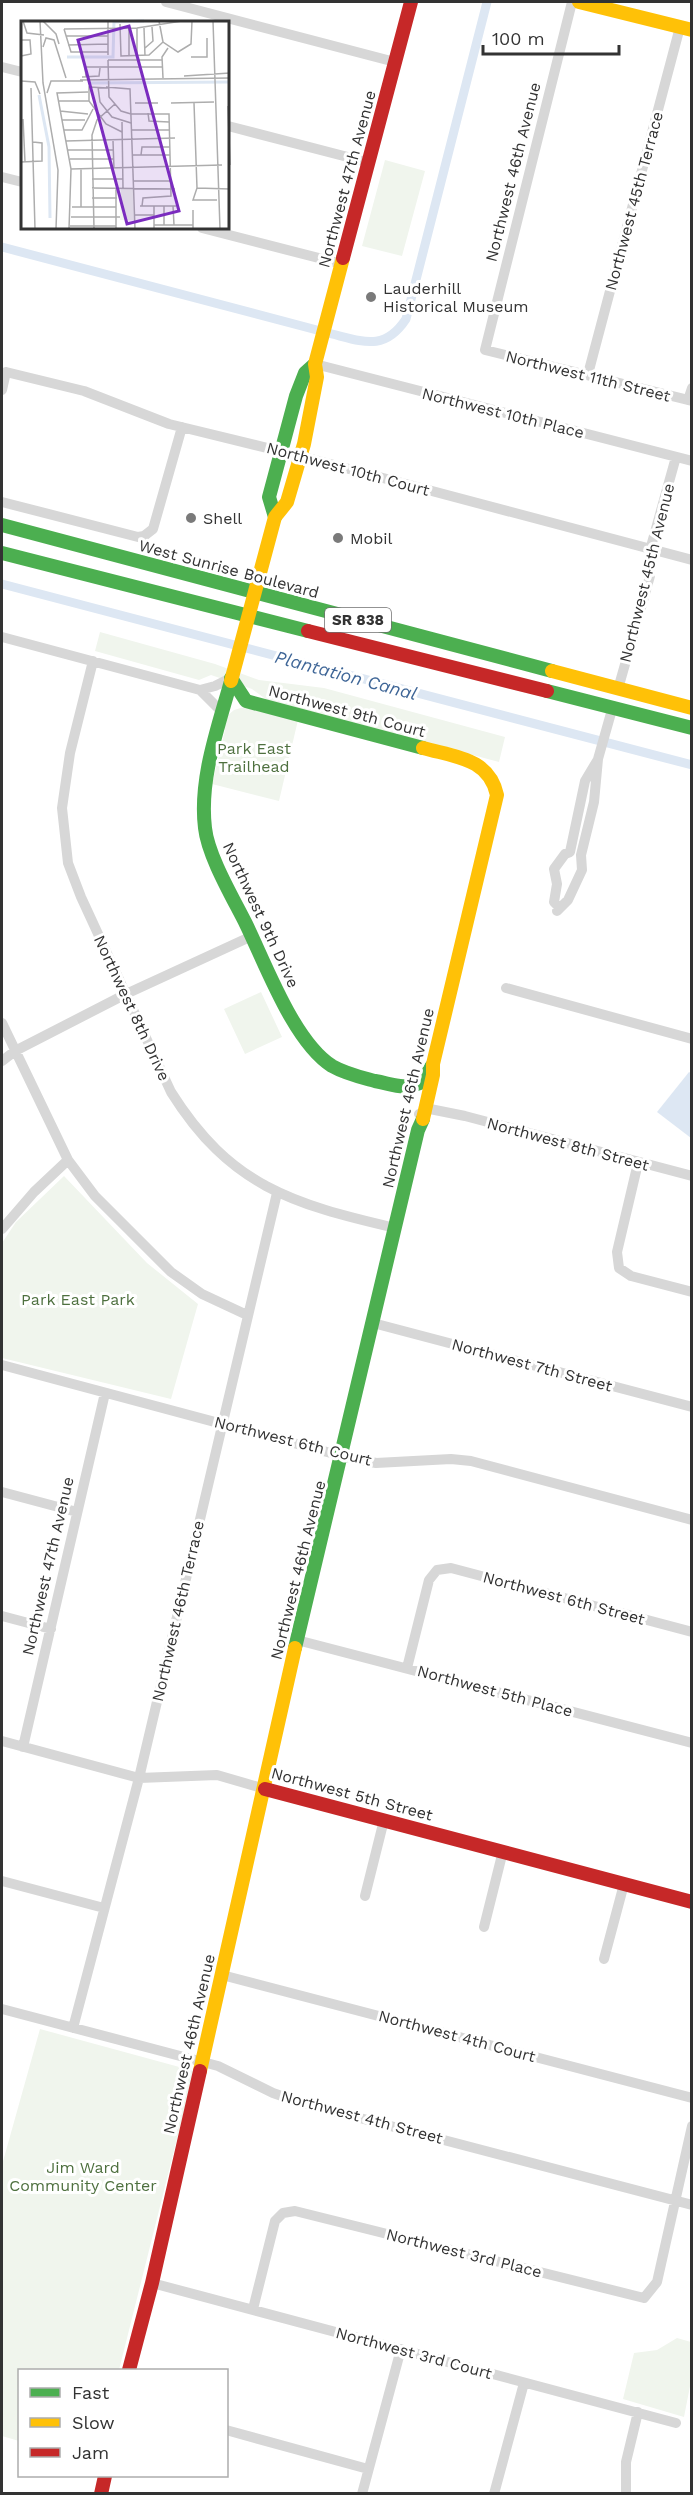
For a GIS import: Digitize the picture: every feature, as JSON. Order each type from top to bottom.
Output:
[{"type":"street","points":[[166,2],[395,62]]},
{"type":"street","name":"Northwest 47th Avenue","points":[[247,616],[275,517],[287,502],[300,456],[317,377],[315,364],[411,2]]},
{"type":"street","name":"Northwest 46th Avenue","points":[[485,350],[572,2]]},
{"type":"street","points":[[579,2],[686,29]]},
{"type":"street","name":"Northwest 45th Terrace","points":[[588,374],[686,29]]},
{"type":"street","points":[[2,67],[21,72]]},
{"type":"street","points":[[230,127],[367,162]]},
{"type":"street","points":[[2,177],[21,182]]},
{"type":"street","points":[[210,230],[342,264]]},
{"type":"street","name":"Northwest 11th Street","points":[[485,350],[690,401]]},
{"type":"street","name":"Northwest 47th Avenue","points":[[275,517],[269,497],[296,396],[305,373],[315,364]]},
{"type":"street","name":"Northwest 10th Place","points":[[315,364],[692,461]]},
{"type":"street","name":"Northwest 10th Court","points":[[2,390],[6,372],[84,391],[182,427],[282,451],[692,560]]},
{"type":"street","points":[[690,401],[692,388]]},
{"type":"street","points":[[2,502],[138,537],[144,536],[153,529],[182,427]]},
{"type":"street","name":"Northwest 45th Avenue","points":[[618,688],[650,576],[650,550],[676,457]]},
{"type":"street","name":"West Sunrise Boulevard","points":[[2,525],[692,708]]},
{"type":"street","name":"SR 838","points":[[2,553],[613,706],[692,728]]},
{"type":"street","name":"Northwest 9th Drive","points":[[247,616],[202,802],[205,831],[219,866],[288,1011],[309,1046],[332,1065],[353,1076],[407,1088]]},
{"type":"street","points":[[2,637],[200,690],[222,712],[246,702]]},
{"type":"street","name":"Northwest 8th Drive","points":[[93,661],[70,753],[62,808],[68,863],[81,897],[171,1092],[189,1120],[215,1149],[248,1175],[277,1193],[324,1211],[395,1228]]},
{"type":"street","points":[[200,690],[215,686],[231,677]]},
{"type":"street","name":"Northwest 9th Court","points":[[231,677],[246,702],[470,761],[484,768],[494,779]]},
{"type":"street","points":[[587,700],[613,693],[618,688]]},
{"type":"street","points":[[598,759],[585,781],[570,852],[565,854],[554,870],[557,884],[554,902],[558,909],[564,905],[582,870],[581,855],[594,802],[598,759],[613,706],[620,698],[637,694]]},
{"type":"street","name":"Northwest 46th Avenue","points":[[129,2369],[152,2283],[297,1640],[374,1323],[421,1113],[433,1075],[433,1064],[496,795],[494,779]]},
{"type":"street","points":[[557,884],[573,889]]},
{"type":"street","points":[[2,1061],[15,1051],[126,994],[252,936]]},
{"type":"street","points":[[506,988],[692,1039]]},
{"type":"street","points":[[2,1023],[68,1160],[95,1196],[171,1272],[202,1294],[247,1315]]},
{"type":"street","points":[[421,1113],[417,1100],[407,1088],[423,1082],[433,1064]]},
{"type":"street","points":[[429,1091],[433,1104],[444,1112]]},
{"type":"street","name":"Northwest 8th Street","points":[[421,1113],[430,1109],[444,1112],[692,1176]]},
{"type":"street","points":[[2,1229],[34,1192],[68,1160]]},
{"type":"street","points":[[638,1162],[617,1252],[619,1268],[632,1276],[692,1292]]},
{"type":"street","name":"Northwest 46th Terrace","points":[[73,2028],[139,1778],[277,1193]]},
{"type":"street","name":"Northwest 7th Street","points":[[374,1323],[692,1407]]},
{"type":"street","name":"Northwest 6th Court","points":[[2,1365],[342,1456],[376,1463],[451,1459],[471,1461],[692,1520]]},
{"type":"street","name":"Northwest 47th Avenue","points":[[23,1747],[105,1393]]},
{"type":"street","points":[[2,1492],[77,1512]]},
{"type":"street","name":"Northwest 6th Street","points":[[407,1668],[429,1580],[437,1570],[451,1568],[692,1632]]},
{"type":"street","points":[[2,1616],[51,1629]]},
{"type":"street","name":"Northwest 5th Place","points":[[297,1640],[692,1743]]},
{"type":"street","name":"Northwest 5th Street","points":[[2,1742],[139,1778],[217,1775],[692,1902]]},
{"type":"street","points":[[365,1896],[384,1820]]},
{"type":"street","points":[[484,1927],[503,1851]]},
{"type":"street","points":[[2,1881],[104,1908]]},
{"type":"street","points":[[604,1959],[624,1884]]},
{"type":"street","name":"Northwest 4th Court","points":[[222,1975],[692,2098]]},
{"type":"street","name":"Northwest 4th Street","points":[[2,2008],[202,2061],[238,2074],[273,2093],[299,2102],[692,2205]]},
{"type":"street","points":[[675,2201],[692,2126]]},
{"type":"street","name":"Northwest 3rd Place","points":[[253,2309],[275,2222],[283,2212],[296,2211],[644,2298],[657,2282],[675,2201]]},
{"type":"street","name":"Northwest 3rd Court","points":[[152,2283],[676,2423]]},
{"type":"street","points":[[362,2493],[401,2349]]},
{"type":"street","points":[[494,2493],[524,2382]]},
{"type":"street","points":[[626,2493],[626,2462],[638,2412]]},
{"type":"street","points":[[228,2431],[368,2469]]},
{"type":"street","points":[[101,2493],[105,2477]]},
{"type":"green space","points":[[385,160],[425,171],[402,256],[362,246]]},
{"type":"green space","points":[[100,632],[215,664],[259,680],[324,688],[505,737],[499,762],[267,700],[252,689],[211,675],[199,680],[95,651]]},
{"type":"green space","name":"Park East Trailhead","points":[[244,707],[298,720],[279,801],[212,784],[225,730],[220,722],[234,710]]},
{"type":"green space","points":[[261,992],[282,1037],[245,1054],[224,1009]]},
{"type":"green space","name":"Park East Park","points":[[64,1176],[147,1263],[198,1304],[171,1399],[2,1358],[2,1243],[16,1222]]},
{"type":"green space","name":"Jim Ward Community Center","points":[[40,2029],[194,2071],[119,2369],[18,2369],[18,2441],[2,2436],[2,2165]]},
{"type":"green space","points":[[677,2338],[691,2342],[691,2381],[684,2417],[623,2399],[634,2353],[657,2350]]},
{"type":"shaded area","points":[[689,1072],[692,1074],[691,1138],[657,1112]]},
{"type":"waterway","points":[[2,247],[354,340],[373,342],[390,336],[406,319],[487,2]]},
{"type":"waterway","name":"Plantation Canal","points":[[2,584],[692,765]]},
{"type":"traffic: fast","points":[[275,517],[269,497],[296,396],[305,373],[315,364]]},
{"type":"traffic: fast","points":[[2,525],[552,671]]},
{"type":"traffic: fast","points":[[2,553],[308,631]]},
{"type":"traffic: fast","points":[[231,678],[246,701],[423,748]]},
{"type":"traffic: fast","points":[[231,681],[207,772],[205,828],[216,864],[282,1001],[293,1021],[318,1055],[343,1071],[375,1081],[404,1086],[423,1082],[431,1067]]},
{"type":"traffic: fast","points":[[547,691],[692,728]]},
{"type":"traffic: fast","points":[[295,1648],[418,1130],[423,1119]]},
{"type":"traffic: slow","points":[[579,2],[692,30]]},
{"type":"traffic: slow","points":[[231,681],[275,517],[287,502],[304,444],[317,377],[315,364],[343,258]]},
{"type":"traffic: slow","points":[[552,671],[692,708]]},
{"type":"traffic: slow","points":[[423,748],[458,757],[479,766],[487,773],[497,795],[433,1064],[433,1075],[423,1119]]},
{"type":"traffic: slow","points":[[200,2071],[295,1648]]},
{"type":"traffic: jam","points":[[343,258],[411,2]]},
{"type":"traffic: jam","points":[[308,631],[547,691]]},
{"type":"traffic: jam","points":[[265,1789],[692,1902]]},
{"type":"traffic: jam","points":[[129,2369],[152,2283],[200,2071]]},
{"type":"traffic: jam","points":[[101,2494],[105,2477]]},
{"type":"place","name":"Lauderhill Historical Museum","points":[[371,297]]},
{"type":"place","name":"Shell","points":[[191,518]]},
{"type":"place","name":"Mobil","points":[[338,538]]}]
